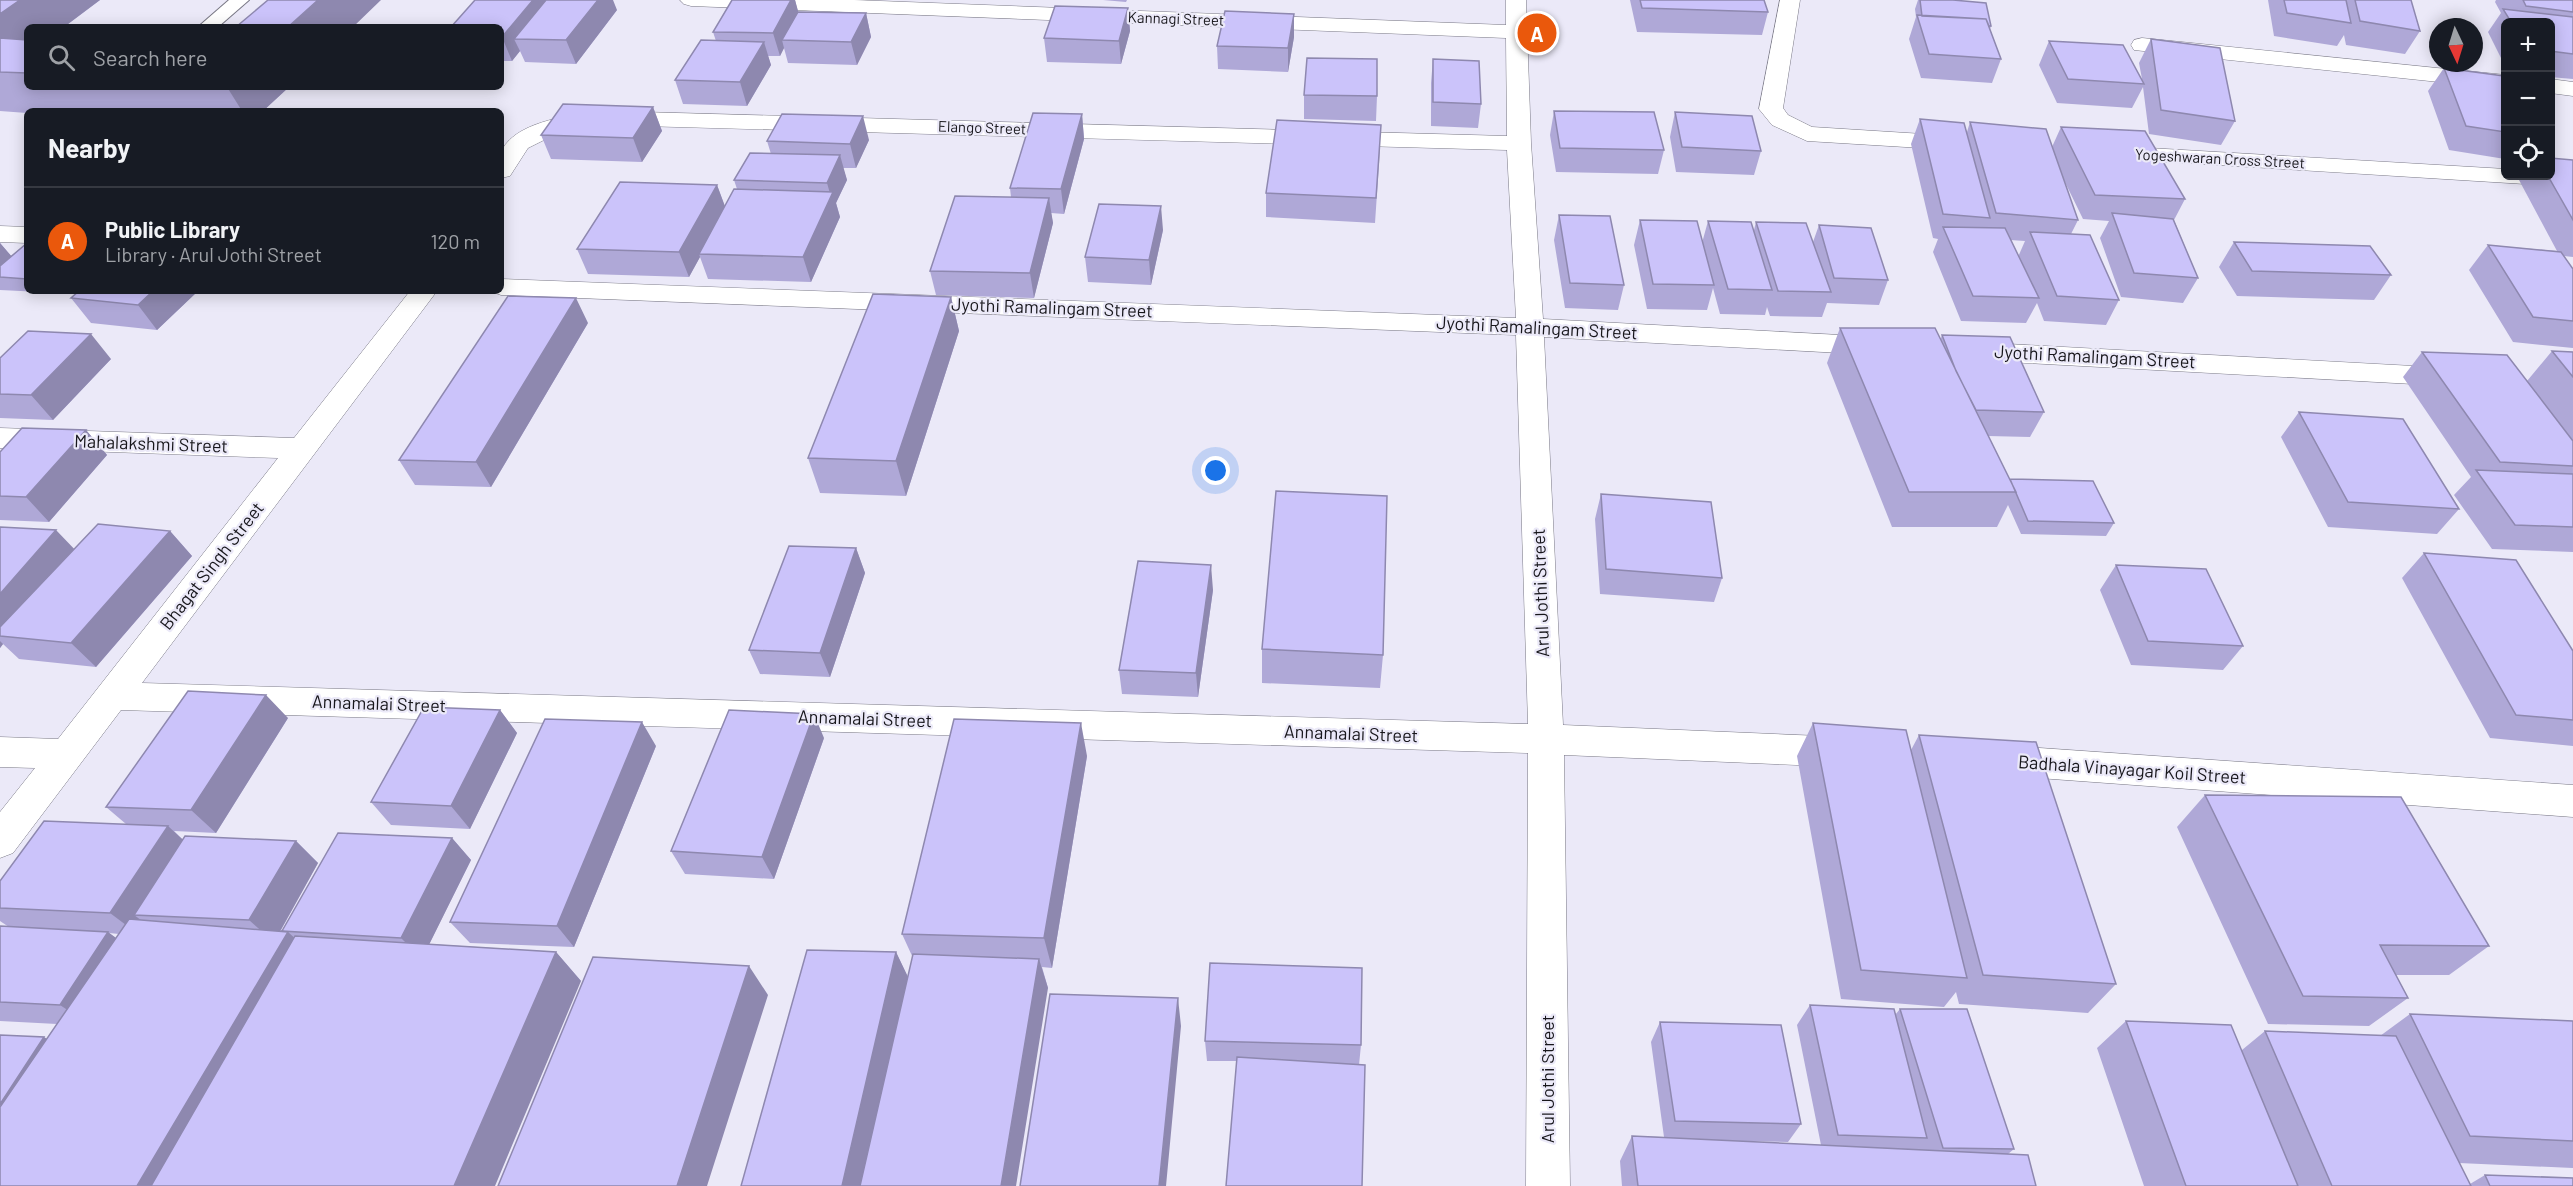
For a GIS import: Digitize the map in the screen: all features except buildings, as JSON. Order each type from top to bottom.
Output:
[{"type":"street","name":"Kannagi Street","points":[[691,0],[1516,32]]},
{"type":"street","name":"Arul Jothi Street","points":[[1516,0],[1519,143],[1530,327],[1546,739],[1548,1186]]},
{"type":"street","points":[[1790,0],[1771,109],[1780,120],[1807,134],[1976,145]]},
{"type":"street","points":[[2142,45],[2501,82]]},
{"type":"street","points":[[2555,87],[2573,89]]},
{"type":"street","name":"Elango Street","points":[[504,166],[519,142],[561,123],[606,118],[1519,143]]},
{"type":"street","name":"Yogeshwaran Cross Street","points":[[2096,152],[2573,180]]},
{"type":"street","points":[[0,234],[24,235]]},
{"type":"street","name":"Jyothi Ramalingam Street","points":[[504,287],[1530,327],[1901,347]]},
{"type":"street","name":"Bhagat Singh Street","points":[[0,842],[422,294]]},
{"type":"street","name":"Jyothi Ramalingam Street","points":[[1949,350],[2475,378]]},
{"type":"street","name":"Mahalakshmi Street","points":[[0,438],[302,449]]},
{"type":"street","name":"Annamalai Street","points":[[112,696],[1546,739]]},
{"type":"street","points":[[1546,739],[1880,753]]},
{"type":"street","points":[[0,752],[67,754]]},
{"type":"street","name":"Badhala Vinayagar Koil Street","points":[[1963,758],[2573,801]]},
{"type":"lane","points":[[211,24],[240,0]]},
{"type":"place","name":"Public Library","points":[[1537,33]]}]
